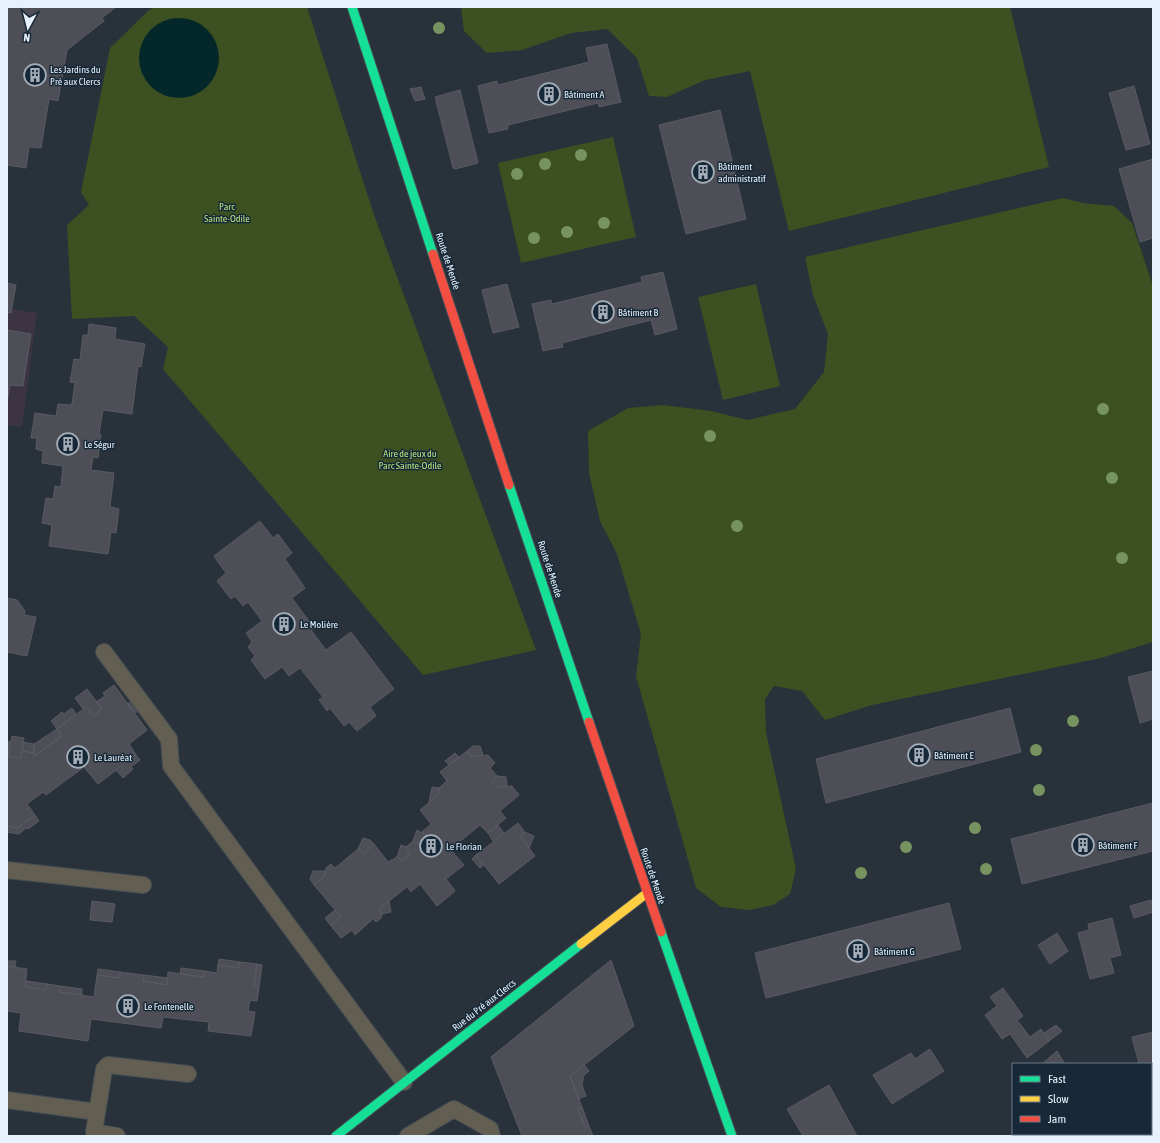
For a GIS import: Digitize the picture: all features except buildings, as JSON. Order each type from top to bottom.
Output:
[{"type":"street","name":"Route de Mende","points":[[352,7],[567,658],[732,1136]]},
{"type":"street","name":"Rue du Pré aux Clercs","points":[[336,1136],[647,893]]},
{"type":"lane","points":[[104,652],[169,739],[171,766],[404,1082]]},
{"type":"lane","points":[[7,870],[144,885]]},
{"type":"lane","points":[[118,1136],[94,1132],[104,1069],[108,1065],[188,1074]]},
{"type":"lane","points":[[7,1100],[97,1112]]},
{"type":"lane","points":[[408,1136],[454,1109],[490,1129],[492,1136]]},
{"type":"shaded area","points":[[179,18],[194,21],[207,30],[216,43],[219,58],[216,73],[207,86],[194,95],[179,98],[164,95],[151,86],[142,73],[139,58],[142,43],[151,30],[164,21]]},
{"type":"shaded area","points":[[7,308],[37,313],[22,427],[7,425]]},
{"type":"green space","name":"Parc Sainte-Odile","points":[[155,7],[307,7],[374,215],[536,650],[423,675],[163,369],[168,347],[134,316],[72,319],[67,225],[89,205],[81,192],[110,48],[149,10]]},
{"type":"green space","points":[[461,7],[1010,7],[1049,167],[789,231],[750,71],[705,80],[667,97],[649,96],[637,58],[607,29],[571,33],[522,50],[487,53],[464,31]]},
{"type":"green space","points":[[613,137],[636,237],[521,263],[498,163]]},
{"type":"green space","points":[[1063,198],[1083,203],[1114,206],[1132,223],[1153,286],[1153,642],[1101,658],[872,705],[825,720],[802,691],[774,686],[765,699],[766,732],[796,869],[790,894],[773,905],[749,910],[721,907],[696,888],[636,676],[641,634],[617,554],[600,521],[589,473],[588,431],[628,408],[663,405],[711,411],[747,420],[795,409],[824,372],[828,334],[813,295],[805,257]]},
{"type":"green space","points":[[756,284],[780,386],[723,400],[698,297]]},
{"type":"traffic: fast","points":[[352,7],[433,254]]},
{"type":"traffic: fast","points":[[509,485],[589,722]]},
{"type":"traffic: fast","points":[[661,932],[732,1136]]},
{"type":"traffic: fast","points":[[336,1136],[581,944]]},
{"type":"traffic: slow","points":[[581,944],[647,893]]},
{"type":"traffic: jam","points":[[433,254],[509,485]]},
{"type":"traffic: jam","points":[[589,722],[661,932]]},
{"type":"place","name":"Les Jardins du Pré aux Clercs","points":[[35,75]]},
{"type":"place","name":"Bâtiment A","points":[[549,94]]},
{"type":"place","name":"Bâtiment administratif","points":[[703,172]]},
{"type":"place","name":"Bâtiment B","points":[[603,312]]},
{"type":"place","name":"Le Ségur","points":[[68,444]]},
{"type":"place","name":"Le Molière","points":[[284,624]]},
{"type":"place","name":"Bâtiment E","points":[[919,755]]},
{"type":"place","name":"Le Lauréat","points":[[78,757]]},
{"type":"place","name":"Bâtiment F","points":[[1083,845]]},
{"type":"place","name":"Le Florian","points":[[431,846]]},
{"type":"place","name":"Bâtiment G","points":[[858,951]]},
{"type":"place","name":"Le Fontenelle","points":[[128,1006]]},
{"type":"park label","name":"Aire de jeux du Parc Sainte-Odile","points":[[410,458]]}]
